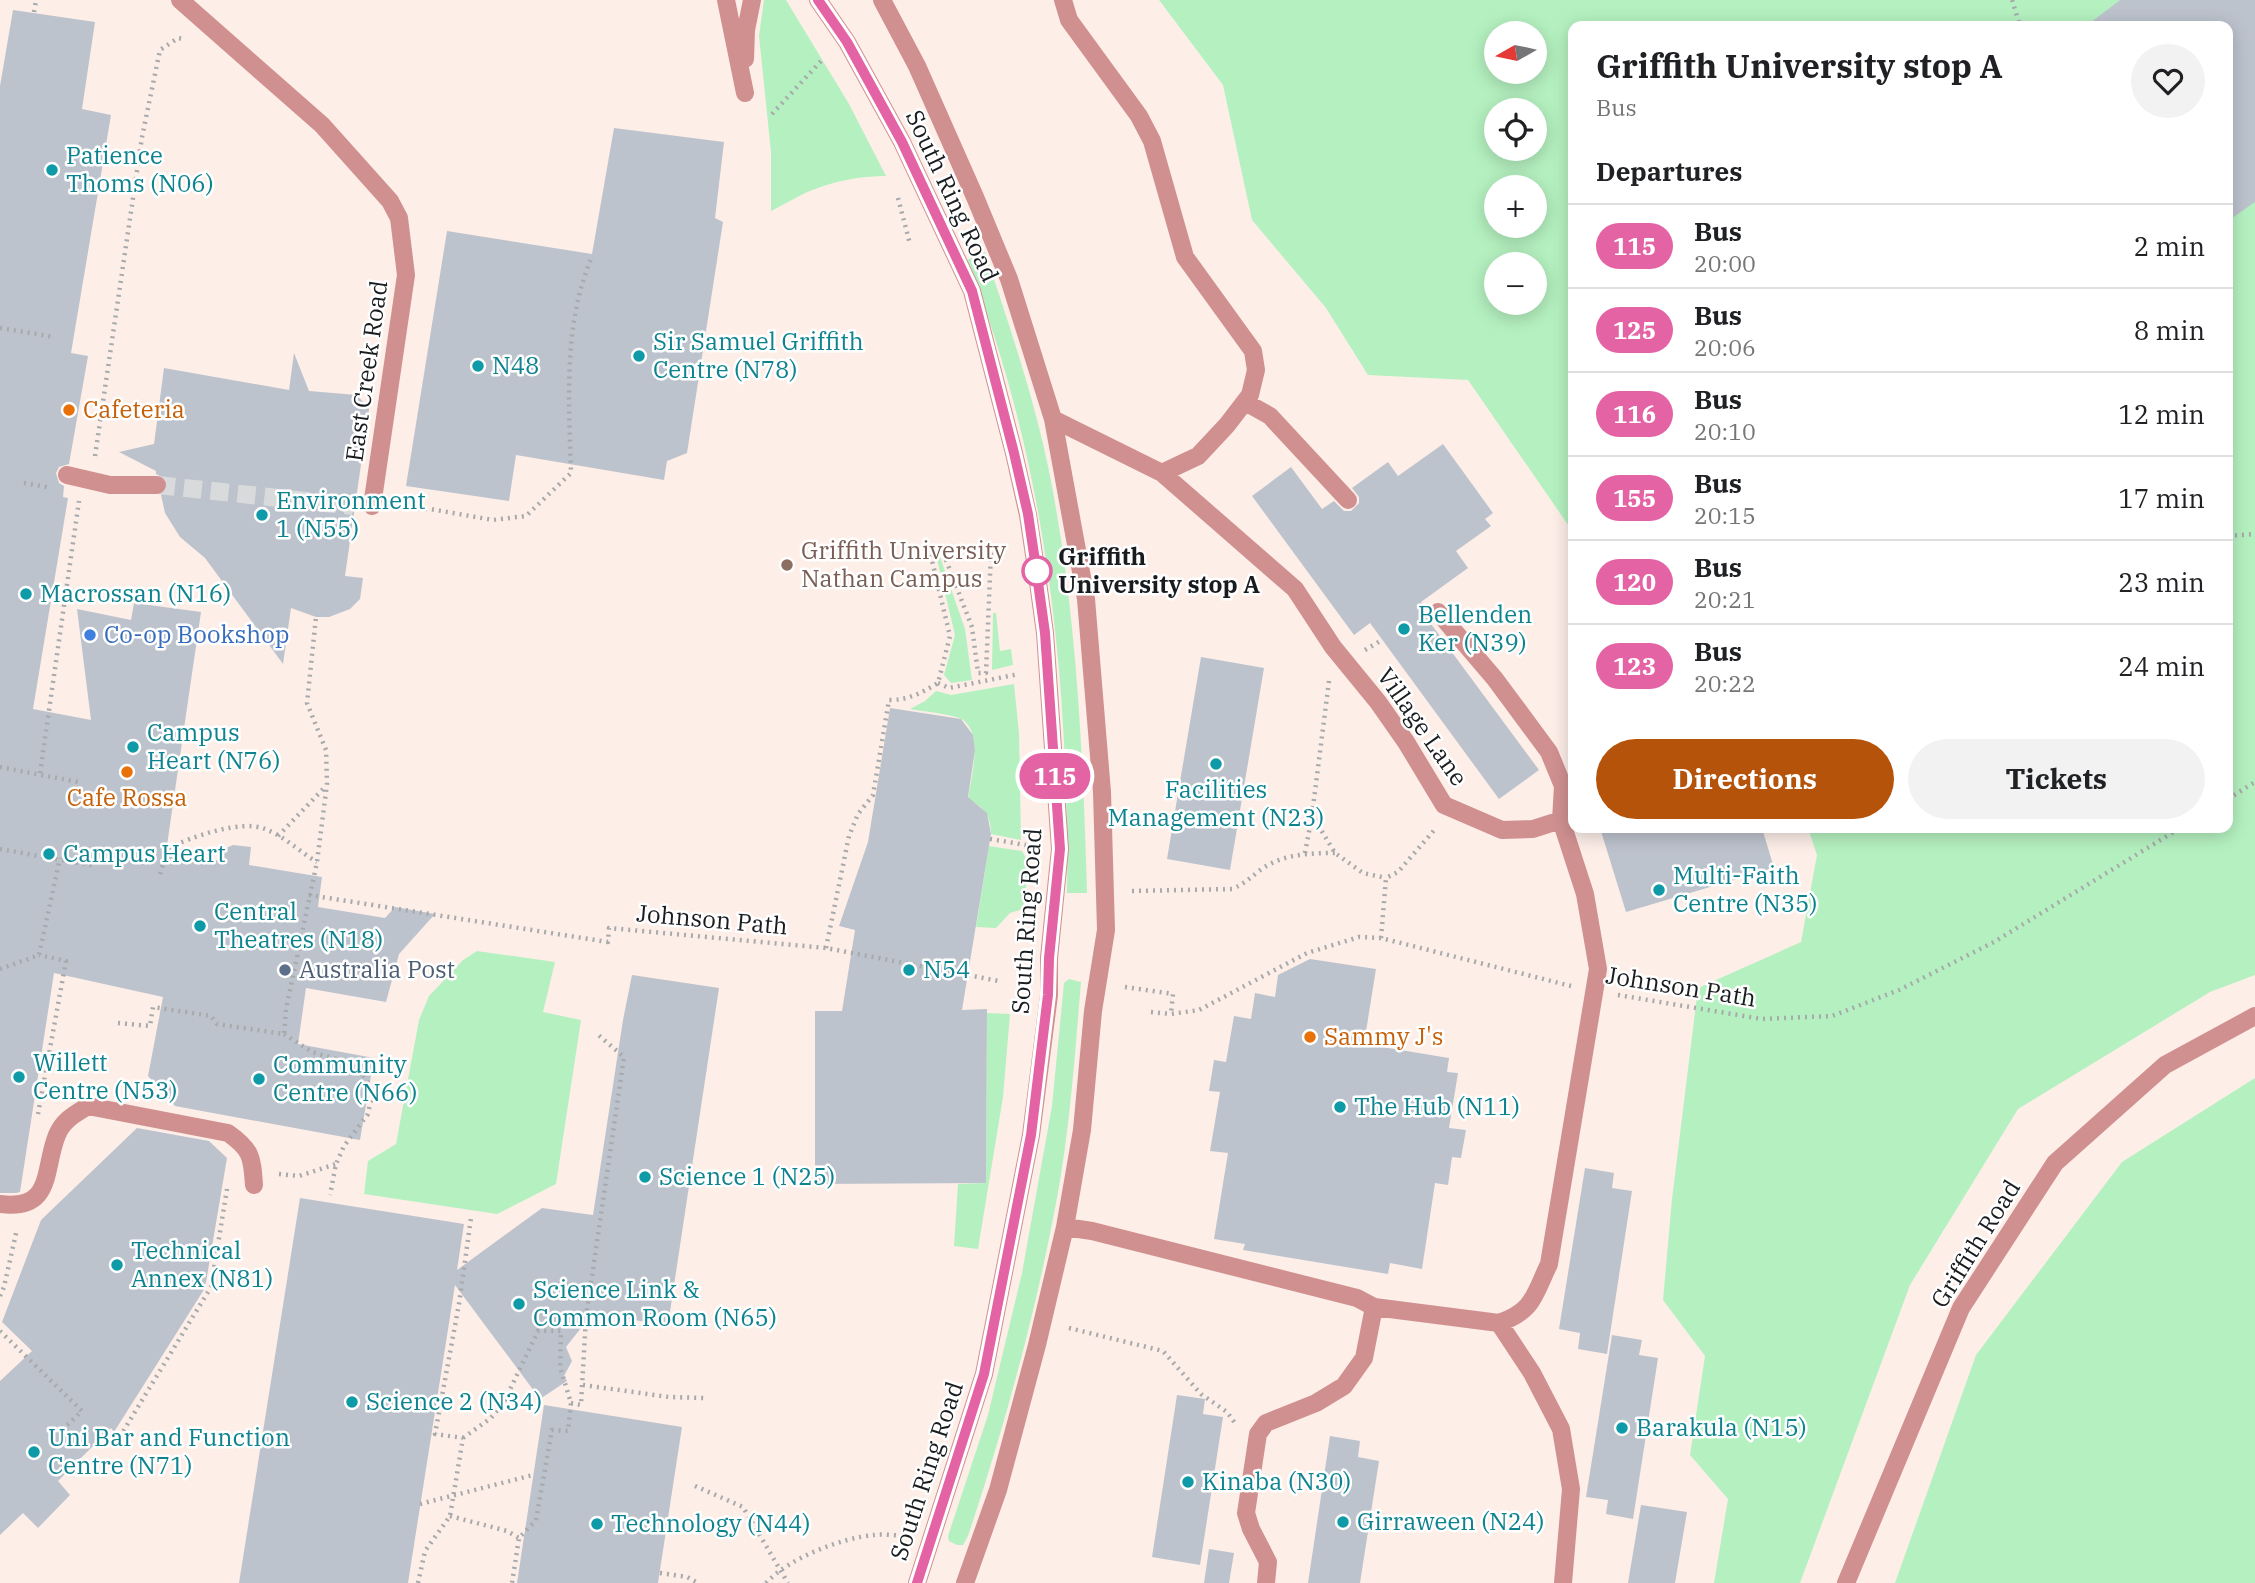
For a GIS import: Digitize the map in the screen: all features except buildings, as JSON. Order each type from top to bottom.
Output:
[{"type":"street","name":"East Creek Road","points":[[180,0],[322,125],[390,201],[398,218],[406,275],[372,506]]},
{"type":"street","points":[[726,0],[745,93],[746,30],[752,0]]},
{"type":"street","name":"South Ring Road","points":[[818,0],[847,42],[902,142],[972,291],[1028,514],[1045,633],[1060,849],[1048,995],[1029,1148],[984,1374],[916,1583]]},
{"type":"street","name":"South Ring Road","points":[[882,0],[923,78],[1009,279],[1054,419],[1086,599],[1102,792],[1106,930],[1093,1011],[1082,1129],[1065,1227],[1037,1345],[998,1490],[965,1583]]},
{"type":"street","points":[[1063,0],[1069,20],[1139,116],[1152,141],[1185,257],[1253,351],[1256,370],[1250,395],[1245,402],[1198,456],[1161,473]]},
{"type":"street","points":[[1245,402],[1270,416],[1348,500]]},
{"type":"street","name":"Village Lane","points":[[1054,419],[1161,473],[1295,589],[1332,647],[1378,702],[1406,742],[1444,805],[1502,830],[1533,829],[1561,820]]},
{"type":"street","points":[[66,475],[110,485],[157,485]]},
{"type":"street","points":[[1065,1227],[1093,1231],[1344,1294],[1374,1307],[1499,1323],[1517,1317],[1529,1307],[1549,1264],[1598,969],[1585,894],[1561,820],[1563,786],[1549,752],[1495,679],[1438,612]]},
{"type":"street","name":"Griffith Road","points":[[1846,1583],[1961,1308],[2055,1163],[2165,1065],[2255,1016]]},
{"type":"street","points":[[0,1204],[22,1203],[36,1198],[45,1185],[57,1134],[68,1118],[89,1106],[229,1133],[247,1146],[252,1159],[254,1185]]},
{"type":"street","points":[[1266,1583],[1268,1562],[1246,1513],[1258,1434],[1266,1423],[1316,1404],[1344,1386],[1364,1358],[1374,1307]]},
{"type":"street","points":[[1499,1323],[1532,1373],[1561,1429],[1571,1489],[1563,1583]]},
{"type":"path","points":[[34,12],[36,0]]},
{"type":"path","points":[[2012,0],[2018,21]]},
{"type":"path","points":[[110,485],[93,467],[142,137],[160,50],[178,38],[193,40]]},
{"type":"path","points":[[772,114],[821,61]]},
{"type":"path","points":[[372,506],[430,509],[493,520],[526,516],[571,473],[569,358],[582,280],[591,259]]},
{"type":"path","points":[[0,328],[54,337]]},
{"type":"path","points":[[40,773],[80,493]]},
{"type":"path","points":[[2233,536],[2255,534]]},
{"type":"path","points":[[826,948],[849,836],[858,814],[873,795],[889,700],[916,696],[937,683],[950,636],[929,548],[941,547],[972,627],[981,682]]},
{"type":"path","points":[[981,673],[986,673],[991,551],[1003,547]]},
{"type":"path","points":[[284,1034],[286,1009],[317,862],[327,784],[326,750],[307,703],[316,617]]},
{"type":"path","points":[[1361,652],[1382,640]]},
{"type":"path","points":[[1305,853],[1330,671]]},
{"type":"path","points":[[937,683],[949,688],[1019,674]]},
{"type":"path","points":[[0,767],[78,782]]},
{"type":"path","points":[[2233,796],[2255,782]]},
{"type":"path","points":[[278,836],[327,784]]},
{"type":"path","points":[[1312,815],[1335,853],[1363,873],[1386,878],[1398,872],[1436,829],[1444,805]]},
{"type":"path","points":[[160,874],[169,848],[190,838],[246,825],[264,828],[317,862]]},
{"type":"path","name":"Johnson Path","points":[[1151,1012],[1171,1014],[1199,1010],[1307,953],[1359,937],[1381,938],[1595,991],[1762,1019],[1832,1016],[1899,990],[1994,942],[2172,833]]},
{"type":"path","points":[[990,839],[1026,845]]},
{"type":"path","points":[[0,849],[95,866]]},
{"type":"path","points":[[1132,891],[1232,889],[1246,884],[1261,870],[1282,858],[1305,853],[1335,853]]},
{"type":"path","points":[[39,955],[60,858]]},
{"type":"path","points":[[1381,938],[1386,878]]},
{"type":"path","name":"Johnson Path","points":[[309,895],[608,942],[609,928],[826,948],[999,981]]},
{"type":"path","points":[[0,969],[39,955],[66,961],[59,994]]},
{"type":"path","points":[[1125,987],[1173,994],[1171,1014]]},
{"type":"path","points":[[118,1023],[150,1026],[153,1007],[211,1016],[217,1024],[284,1034],[312,1052],[360,1070],[373,1090],[368,1114],[344,1146],[336,1164],[330,1195]]},
{"type":"path","points":[[571,1404],[581,1405],[586,1317],[624,1056],[596,1033]]},
{"type":"path","points":[[276,1174],[299,1176],[336,1164]]},
{"type":"path","points":[[116,1443],[211,1287],[228,1183]]},
{"type":"path","points":[[471,1218],[459,1304],[435,1434],[463,1438],[491,1418],[503,1402],[538,1331],[561,1331],[560,1367],[571,1404],[568,1431],[552,1430],[536,1520],[519,1538],[512,1583]]},
{"type":"path","points":[[1069,1328],[1163,1351],[1201,1394],[1227,1412],[1235,1425],[1258,1434]]},
{"type":"path","points":[[0,1331],[82,1411],[59,1433]]},
{"type":"path","points":[[583,1385],[669,1397],[704,1398]]},
{"type":"path","points":[[418,1583],[425,1551],[450,1516],[463,1438]]},
{"type":"path","points":[[420,1504],[533,1475]]},
{"type":"path","points":[[695,1486],[743,1507],[788,1583]]},
{"type":"path","points":[[450,1516],[508,1531],[519,1538]]},
{"type":"path","points":[[766,1583],[779,1569],[819,1549],[874,1535],[902,1536]]},
{"type":"path","points":[[660,1573],[687,1577],[698,1583]]},
{"type":"shaded area","name":"Griffith University Nathan Campus","points":[[0,0],[2255,0],[2255,1583],[0,1583]]},
{"type":"green space","points":[[764,0],[786,0],[849,104],[886,176],[828,184],[771,211],[771,152],[759,36]]},
{"type":"green space","points":[[1159,0],[2255,0],[2255,975],[2210,992],[2018,1109],[1910,1285],[1800,1583],[1714,1583],[1728,1499],[1690,1455],[1705,1356],[1663,1300],[1672,1199],[1698,988],[1801,942],[1817,855],[1810,833],[2233,833],[2233,21],[1568,21],[1568,525],[1468,380],[1368,375],[1326,308],[1252,220],[1223,85]]},
{"type":"green space","points":[[985,252],[1038,423],[1060,532],[1077,686],[1087,893],[1067,893],[1063,732],[1048,572],[1017,414],[994,336],[967,260]]},
{"type":"green space","points":[[939,554],[965,629],[972,680],[951,683],[944,675],[955,635],[936,555]]},
{"type":"green space","points":[[993,613],[996,613],[1000,651],[1011,649],[1013,665],[992,670]]},
{"type":"green space","points":[[1014,684],[1019,733],[1021,840],[991,834],[986,813],[968,799],[974,742],[967,723],[953,716],[910,709],[936,691],[951,695]]},
{"type":"green space","points":[[989,846],[1022,851],[1029,864],[1023,909],[1010,913],[996,928],[976,927]]},
{"type":"green space","points":[[477,951],[555,962],[543,1012],[581,1020],[556,1184],[497,1214],[364,1194],[368,1161],[396,1144],[419,1020],[429,996],[463,960]]},
{"type":"green space","points":[[1069,979],[1081,982],[1072,1090],[1049,1241],[995,1452],[968,1536],[963,1545],[957,1545],[949,1541],[948,1536],[988,1415],[1022,1273],[1052,1106],[1064,983]]},
{"type":"green space","points":[[987,1013],[1010,1014],[1003,1097],[978,1249],[954,1246],[958,1184],[986,1183]]},
{"type":"green space","points":[[2255,1078],[2255,1583],[1895,1583],[1976,1355],[2122,1162]]},
{"type":"tunnel","points":[[157,485],[353,506]]},
{"type":"bus line","name":"115","points":[[818,0],[847,42],[902,142],[972,291],[1028,514],[1045,633],[1060,849],[1048,995],[1031,1135],[984,1374],[917,1583]]},
{"type":"place","name":"Patience Thoms (N06)","points":[[52,170]]},
{"type":"place","name":"Sir Samuel Griffith Centre (N78)","points":[[639,356]]},
{"type":"place","name":"N48","points":[[478,366]]},
{"type":"place","name":"Cafeteria","points":[[69,410]]},
{"type":"place","name":"Environment 1 (N55)","points":[[262,515]]},
{"type":"place","name":"Griffith University Nathan Campus","points":[[787,565]]},
{"type":"place","name":"Griffith University stop A","points":[[1037,571]]},
{"type":"place","name":"Macrossan (N16)","points":[[26,594]]},
{"type":"place","name":"Bellenden Ker (N39)","points":[[1404,629]]},
{"type":"place","name":"Co-op Bookshop","points":[[90,635]]},
{"type":"place","name":"Campus Heart (N76)","points":[[133,747]]},
{"type":"place","name":"Facilities Management (N23)","points":[[1216,764]]},
{"type":"place","name":"Cafe Rossa","points":[[127,772]]},
{"type":"place","name":"Campus Heart","points":[[49,854]]},
{"type":"place","name":"Multi-Faith Centre (N35)","points":[[1659,890]]},
{"type":"place","name":"Central Theatres (N18)","points":[[200,926]]},
{"type":"place","name":"Australia Post","points":[[285,970]]},
{"type":"place","name":"N54","points":[[909,970]]},
{"type":"place","name":"Sammy J's","points":[[1310,1037]]},
{"type":"place","name":"Willett Centre (N53)","points":[[19,1077]]},
{"type":"place","name":"Community Centre (N66)","points":[[259,1079]]},
{"type":"place","name":"The Hub (N11)","points":[[1340,1107]]},
{"type":"place","name":"Science 1 (N25)","points":[[645,1177]]},
{"type":"place","name":"Technical Annex (N81)","points":[[117,1265]]},
{"type":"place","name":"Science Link & Common Room (N65)","points":[[519,1304]]},
{"type":"place","name":"Science 2 (N34)","points":[[352,1402]]},
{"type":"place","name":"Barakula (N15)","points":[[1622,1428]]},
{"type":"place","name":"Uni Bar and Function Centre (N71)","points":[[34,1452]]},
{"type":"place","name":"Kinaba (N30)","points":[[1188,1482]]},
{"type":"place","name":"Girraween (N24)","points":[[1343,1522]]},
{"type":"place","name":"Technology (N44)","points":[[597,1524]]}]
